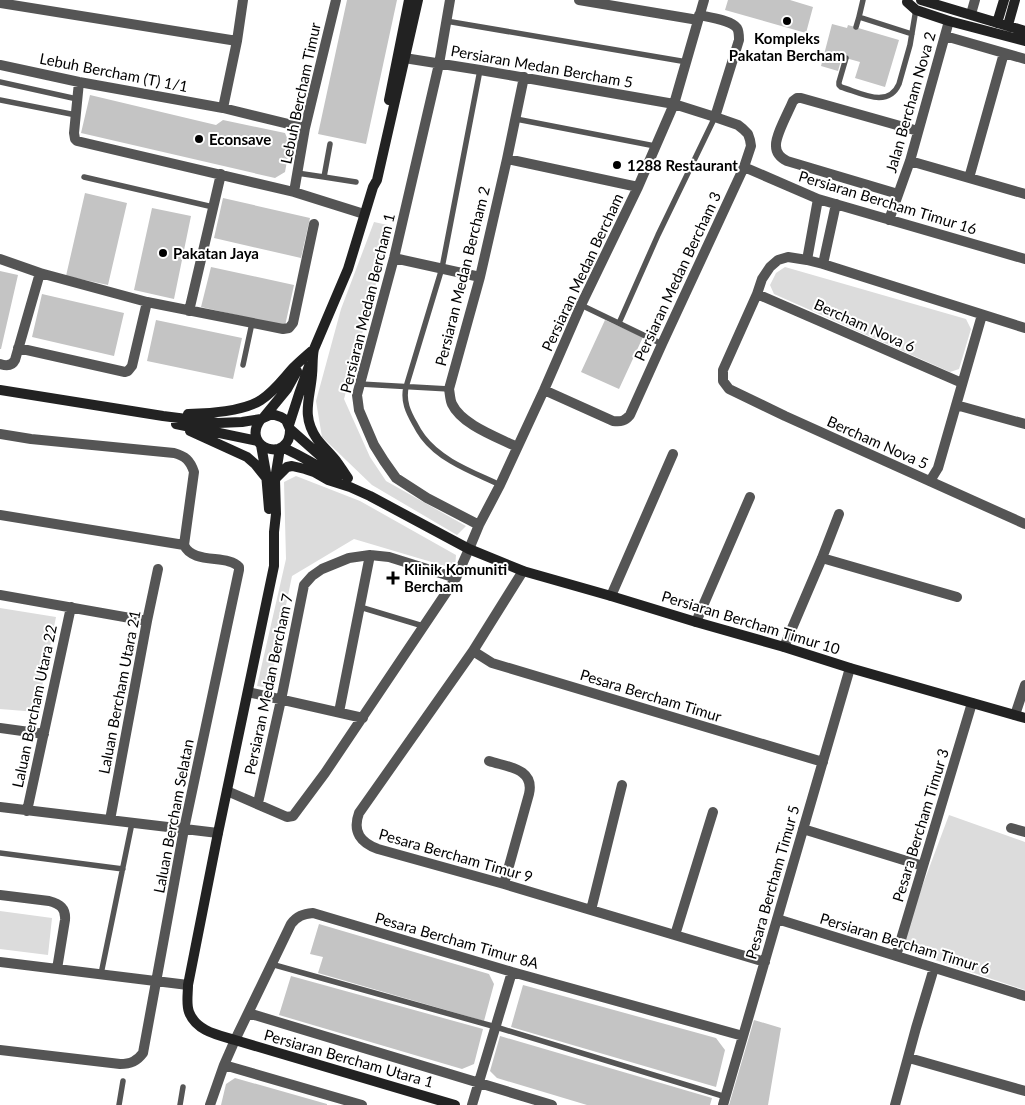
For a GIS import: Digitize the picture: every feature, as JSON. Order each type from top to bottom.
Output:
[{"type":"street","points":[[223,108],[237,41],[243,0]]},
{"type":"street","name":"Lebuh Bercham Timur","points":[[294,192],[306,128],[336,0]]},
{"type":"street","points":[[402,58],[409,0]]},
{"type":"street","points":[[271,479],[281,448],[289,440],[290,427],[311,354],[348,269],[373,186],[371,180],[418,0]]},
{"type":"street","name":"Persiaran Medan Bercham 1","points":[[450,0],[439,64],[394,258],[357,395],[364,421],[379,453],[396,478],[427,498],[479,525]]},
{"type":"street","points":[[580,0],[732,24],[737,28],[739,40],[716,117]]},
{"type":"street","name":"Persiaran Medan Bercham","points":[[258,804],[287,817],[293,816],[363,718],[456,578],[479,525],[518,447],[581,304],[638,187],[674,104],[704,0]]},
{"type":"street","points":[[971,14],[975,0]]},
{"type":"street","points":[[1002,26],[1004,0]]},
{"type":"street","points":[[1002,26],[1015,0]]},
{"type":"street","points":[[913,2],[944,3],[1002,26],[1024,37]]},
{"type":"street","points":[[913,2],[949,21],[1024,37]]},
{"type":"street","points":[[0,3],[237,41]]},
{"type":"street","name":"Jalan Bercham Nova 2","points":[[889,220],[910,161],[949,21]]},
{"type":"street","points":[[980,28],[1002,26]]},
{"type":"street","points":[[945,36],[1025,59]]},
{"type":"street","points":[[970,178],[1004,53]]},
{"type":"street","name":"Persiaran Medan Bercham 5","points":[[402,58],[674,104]]},
{"type":"street","name":"Lebuh Bercham (T) 1/1","points":[[0,65],[79,82],[223,108],[306,128]]},
{"type":"street","name":"Persiaran Medan Bercham 2","points":[[518,447],[466,420],[457,412],[451,402],[449,389],[480,277],[524,78]]},
{"type":"street","name":"Persiaran Medan Bercham 1","points":[[79,82],[74,136],[80,142],[294,192],[364,214]]},
{"type":"street","points":[[898,194],[787,161],[778,152],[776,146],[777,139],[793,101],[797,98],[918,131]]},
{"type":"street","name":"Persiaran Medan Bercham 3","points":[[544,390],[613,421],[625,420],[630,415],[744,167],[751,146],[748,134],[743,129],[738,125],[716,117],[674,104]]},
{"type":"street","points":[[507,159],[638,187]]},
{"type":"street","points":[[910,161],[1025,194]]},
{"type":"street","name":"Persiaran Bercham Timur 16","points":[[744,167],[818,199],[1025,259]]},
{"type":"street","points":[[189,311],[221,174]]},
{"type":"street","points":[[807,260],[818,199]]},
{"type":"street","points":[[823,264],[836,204]]},
{"type":"street","points":[[0,259],[40,273],[147,302],[283,329],[292,326],[314,224]]},
{"type":"street","points":[[757,294],[762,279],[770,267],[778,260],[788,256],[823,264],[1025,328]]},
{"type":"street","points":[[394,258],[480,277]]},
{"type":"street","points":[[0,364],[8,366],[13,362],[40,273]]},
{"type":"street","name":"Bercham Nova 5","points":[[757,294],[724,370],[723,381],[729,388],[785,416],[1025,524]]},
{"type":"street","name":"Bercham Nova 6","points":[[757,294],[962,384]]},
{"type":"street","points":[[18,348],[122,372],[128,371],[132,366],[147,302]]},
{"type":"street","points":[[930,481],[938,468],[982,315]]},
{"type":"street","points":[[163,416],[230,410],[252,405],[269,394],[294,367],[311,354]]},
{"type":"street","points":[[271,479],[255,436],[255,430],[257,424],[287,389],[311,354]]},
{"type":"street","points":[[311,354],[312,376],[308,407],[311,428],[316,438],[337,461],[349,483]]},
{"type":"street","points":[[0,390],[163,416],[231,423],[275,415],[286,420],[290,427],[349,483]]},
{"type":"street","points":[[0,396],[178,424],[259,443],[267,449],[281,448],[304,457],[349,483]]},
{"type":"street","points":[[956,405],[1025,424]]},
{"type":"street","points":[[178,424],[194,434],[247,456],[271,479]]},
{"type":"street","points":[[0,434],[32,439],[174,452],[182,454],[187,458],[192,464],[194,472],[184,545],[0,515]]},
{"type":"street","points":[[611,596],[673,454]]},
{"type":"street","points":[[271,479],[287,467],[298,467],[314,472],[328,480],[349,483]]},
{"type":"street","name":"Persiaran Bercham Utara 1","points":[[271,479],[270,514],[274,532],[274,566],[188,985],[187,1002],[189,1013],[195,1023],[202,1029],[455,1105]]},
{"type":"street","name":"Persiaran Bercham Timur 10","points":[[349,483],[469,550],[523,571],[1020,717]]},
{"type":"street","points":[[696,622],[750,497]]},
{"type":"street","points":[[784,647],[839,514]]},
{"type":"street","name":"Laluan Bercham Selatan","points":[[0,1050],[120,1064],[134,1062],[143,1052],[184,829],[239,570],[239,567],[234,562],[194,555],[186,550],[184,545]]},
{"type":"street","points":[[339,712],[370,555]]},
{"type":"street","name":"Persiaran Medan Bercham 7","points":[[258,804],[304,586],[312,576],[322,569],[349,558],[370,555],[389,557],[456,578]]},
{"type":"street","points":[[822,558],[957,597]]},
{"type":"street","name":"Laluan Bercham Utara 21","points":[[110,820],[158,569]]},
{"type":"street","name":"Pesara Bercham Timur 9","points":[[523,571],[473,651],[363,807],[357,818],[357,829],[361,838],[370,846],[765,962]]},
{"type":"street","points":[[0,595],[147,621]]},
{"type":"street","name":"Laluan Bercham Utara 22","points":[[27,811],[71,607]]},
{"type":"street","name":"Pesara Bercham Timur","points":[[473,651],[492,663],[823,762]]},
{"type":"street","name":"Pesara Bercham Timur 5","points":[[725,1101],[850,668]]},
{"type":"street","points":[[1020,717],[1025,685]]},
{"type":"street","points":[[248,692],[363,718]]},
{"type":"street","name":"Pesara Bercham Timur 3","points":[[896,956],[972,704]]},
{"type":"street","points":[[0,728],[44,734]]},
{"type":"street","points":[[489,761],[520,771],[528,777],[531,787],[504,884]]},
{"type":"street","points":[[591,910],[622,785]]},
{"type":"street","points":[[227,790],[258,804]]},
{"type":"street","points":[[0,807],[218,833]]},
{"type":"street","points":[[675,935],[713,812]]},
{"type":"street","points":[[1011,828],[1025,832]]},
{"type":"street","points":[[803,829],[923,866]]},
{"type":"street","points":[[0,895],[49,901],[60,906],[66,915],[57,969]]},
{"type":"street","name":"Pesara Bercham Timur 8A","points":[[210,1105],[224,1064],[294,919],[312,913],[512,972],[744,1036]]},
{"type":"street","name":"Persiaran Bercham Timur 6","points":[[777,920],[1025,996]]},
{"type":"street","points":[[0,962],[188,985]]},
{"type":"street","points":[[895,1105],[934,968]]},
{"type":"street","points":[[472,1105],[512,972]]},
{"type":"street","points":[[248,1014],[552,1105]]},
{"type":"street","points":[[909,1058],[1025,1091]]},
{"type":"street","points":[[224,1064],[362,1105]]},
{"type":"lane","points":[[856,27],[863,0]]},
{"type":"lane","points":[[846,58],[839,82],[842,87],[881,98],[892,94],[899,84],[912,34],[913,2]]},
{"type":"lane","points":[[859,17],[912,34]]},
{"type":"lane","points":[[446,21],[687,62]]},
{"type":"lane","points":[[480,70],[442,268],[404,396],[412,419],[423,437],[440,454],[500,485]]},
{"type":"lane","points":[[0,82],[78,99]]},
{"type":"lane","points":[[0,100],[76,115]]},
{"type":"lane","points":[[618,322],[716,117]]},
{"type":"lane","points":[[516,119],[655,146]]},
{"type":"lane","points":[[324,177],[330,144]]},
{"type":"lane","points":[[298,172],[356,182]]},
{"type":"lane","points":[[84,177],[213,207]]},
{"type":"lane","points":[[581,304],[662,344]]},
{"type":"lane","points":[[243,365],[252,323]]},
{"type":"lane","points":[[360,384],[449,389]]},
{"type":"lane","points":[[360,607],[424,626]]},
{"type":"lane","points":[[102,974],[132,823]]},
{"type":"lane","points":[[0,853],[123,869]]},
{"type":"lane","points":[[271,964],[496,1027],[725,1101]]},
{"type":"lane","points":[[119,1105],[123,1081]]},
{"type":"lane","points":[[180,1105],[183,1087]]},
{"type":"shaded area","points":[[374,222],[392,226],[344,399],[370,457],[386,481],[466,526],[457,535],[372,485],[322,437],[316,401],[341,309]]},
{"type":"shaded area","points":[[785,267],[966,319],[971,329],[959,369],[950,372],[774,294],[770,285],[776,273]]},
{"type":"shaded area","points":[[296,476],[360,501],[456,555],[455,569],[354,539],[292,576],[269,688],[257,686],[286,559],[284,482]]},
{"type":"shaded area","points":[[0,608],[56,617],[37,712],[0,709]]},
{"type":"shaded area","points":[[949,815],[1025,842],[1025,990],[899,948]]},
{"type":"shaded area","points":[[0,911],[52,918],[48,955],[0,949]]},
{"type":"building","points":[[347,0],[397,0],[366,144],[318,134]]},
{"type":"building","name":"Kompleks Pakatan Bercham","points":[[728,0],[790,0],[813,7],[806,33],[725,10]]},
{"type":"building","points":[[832,24],[847,28],[848,25],[899,40],[885,87],[855,78],[860,62],[842,57],[838,71],[821,66]]},
{"type":"building","name":"Econsave","points":[[90,95],[216,125],[223,120],[285,133],[290,145],[285,172],[275,178],[81,133]]},
{"type":"building","points":[[85,193],[127,203],[108,285],[66,276]]},
{"type":"building","points":[[223,198],[310,218],[301,258],[214,238]]},
{"type":"building","name":"Pakatan Jaya","points":[[152,208],[191,216],[174,299],[134,290]]},
{"type":"building","points":[[211,267],[294,285],[285,326],[201,307]]},
{"type":"building","points":[[0,271],[18,275],[1,349],[0,349]]},
{"type":"building","points":[[42,294],[124,313],[114,356],[32,337]]},
{"type":"building","points":[[156,320],[242,338],[233,379],[147,361]]},
{"type":"building","points":[[605,320],[643,337],[619,389],[581,372]]},
{"type":"building","points":[[319,924],[489,974],[494,984],[484,1021],[318,973],[323,957],[310,954]]},
{"type":"building","points":[[291,976],[483,1029],[474,1064],[462,1069],[279,1015]]},
{"type":"building","points":[[523,985],[716,1038],[725,1050],[716,1087],[511,1027]]},
{"type":"building","points":[[754,1020],[781,1028],[768,1105],[729,1105]]},
{"type":"building","points":[[500,1036],[712,1098],[710,1105],[587,1105],[497,1078],[490,1071]]},
{"type":"building","points":[[235,1078],[327,1105],[221,1105],[226,1084]]},
{"type":"place","name":"Kompleks Pakatan Bercham","points":[[787,21]]},
{"type":"place","name":"Econsave","points":[[199,139]]},
{"type":"place","name":"1288 Restaurant","points":[[617,165]]},
{"type":"place","name":"Pakatan Jaya","points":[[163,253]]},
{"type":"place","name":"Klinik Komuniti Bercham","points":[[393,578]]}]
